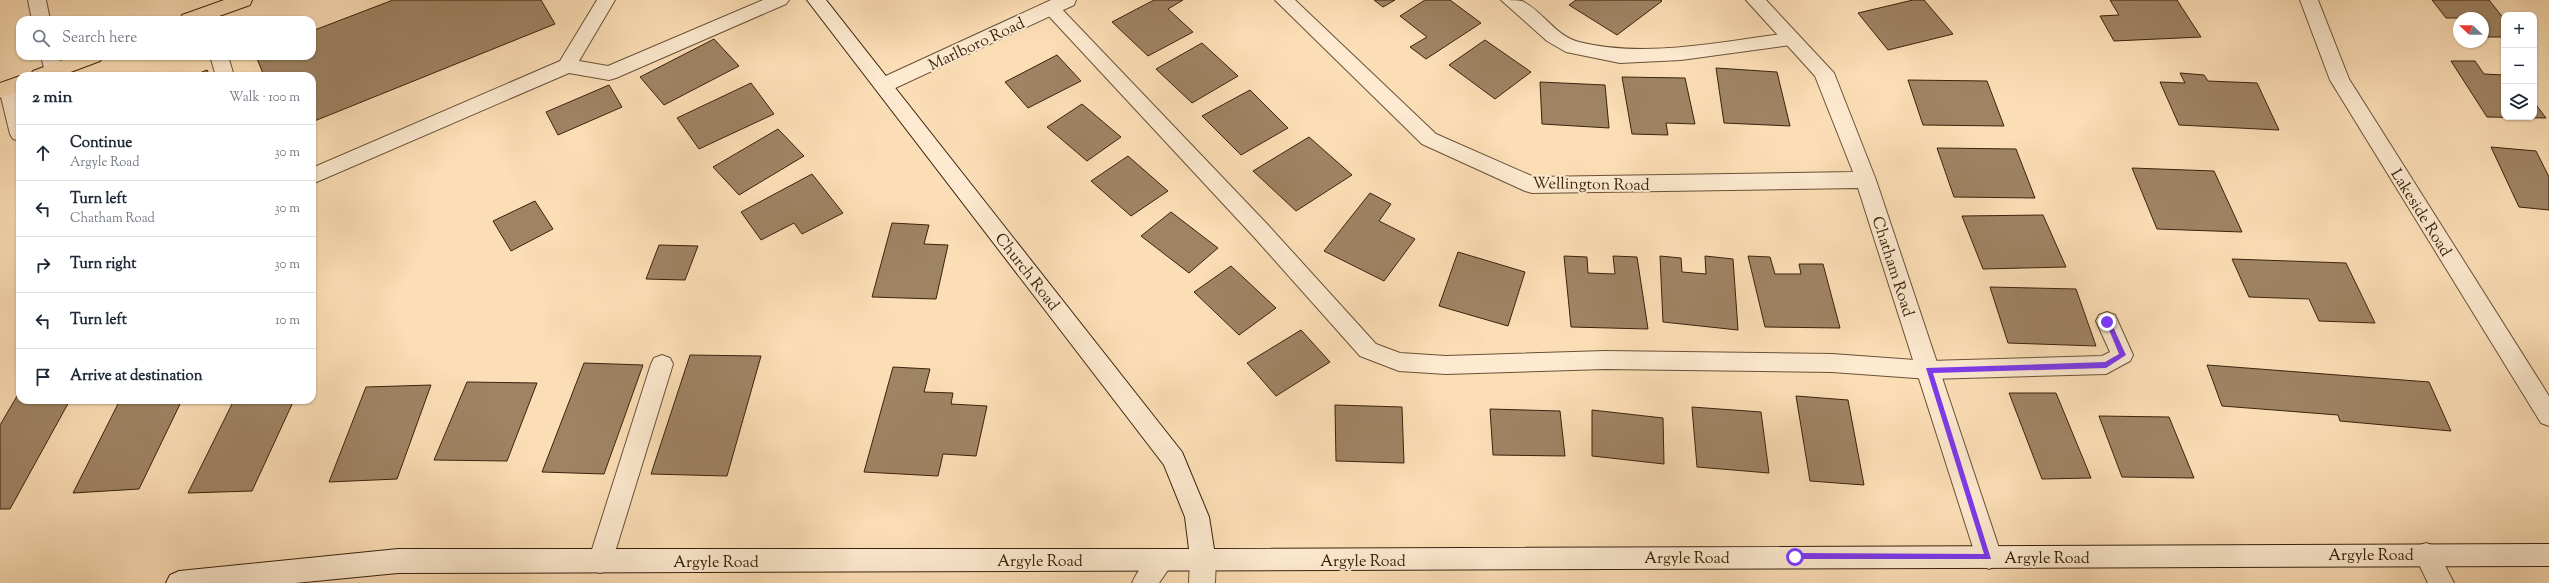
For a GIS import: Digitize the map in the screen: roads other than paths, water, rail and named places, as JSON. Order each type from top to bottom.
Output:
[{"type":"highway","points":[[206,16],[243,0]]},
{"type":"highway","points":[[48,68],[78,60]]},
{"type":"street","name":"Church Road","points":[[816,0],[884,85],[1174,459],[1197,518],[1203,571]]},
{"type":"street","name":"Wellington Road","points":[[1284,0],[1430,139],[1532,185],[1866,180]]},
{"type":"street","name":"Chatham Road","points":[[1755,0],[1824,73],[1866,180],[1989,557]]},
{"type":"street","name":"Lakeside Road","points":[[2309,0],[2340,80],[2549,416]]},
{"type":"street","name":"Marlboro Road","points":[[884,85],[1059,4]]},
{"type":"street","name":"Argyle Road","points":[[179,583],[398,560],[600,562],[1163,560],[1203,571],[1989,557],[2426,554],[2549,555]]},
{"type":"street","points":[[2426,554],[2441,583]]},
{"type":"lane","points":[[37,0],[41,16]]},
{"type":"lane","points":[[567,66],[606,0]]},
{"type":"lane","points":[[316,174],[567,66],[609,73],[780,0]]},
{"type":"lane","points":[[1510,0],[1553,36],[1572,47],[1620,56],[1681,53],[1791,39]]},
{"type":"lane","points":[[1059,4],[1368,350],[1400,362],[1446,365],[1605,360],[1832,363],[1929,370],[2106,365],[2122,355],[2107,322]]},
{"type":"lane","points":[[220,60],[224,72]]},
{"type":"lane","points":[[9,87],[16,117]]},
{"type":"lane","points":[[600,562],[662,364]]},
{"type":"lane","points":[[1144,583],[1163,560]]}]
